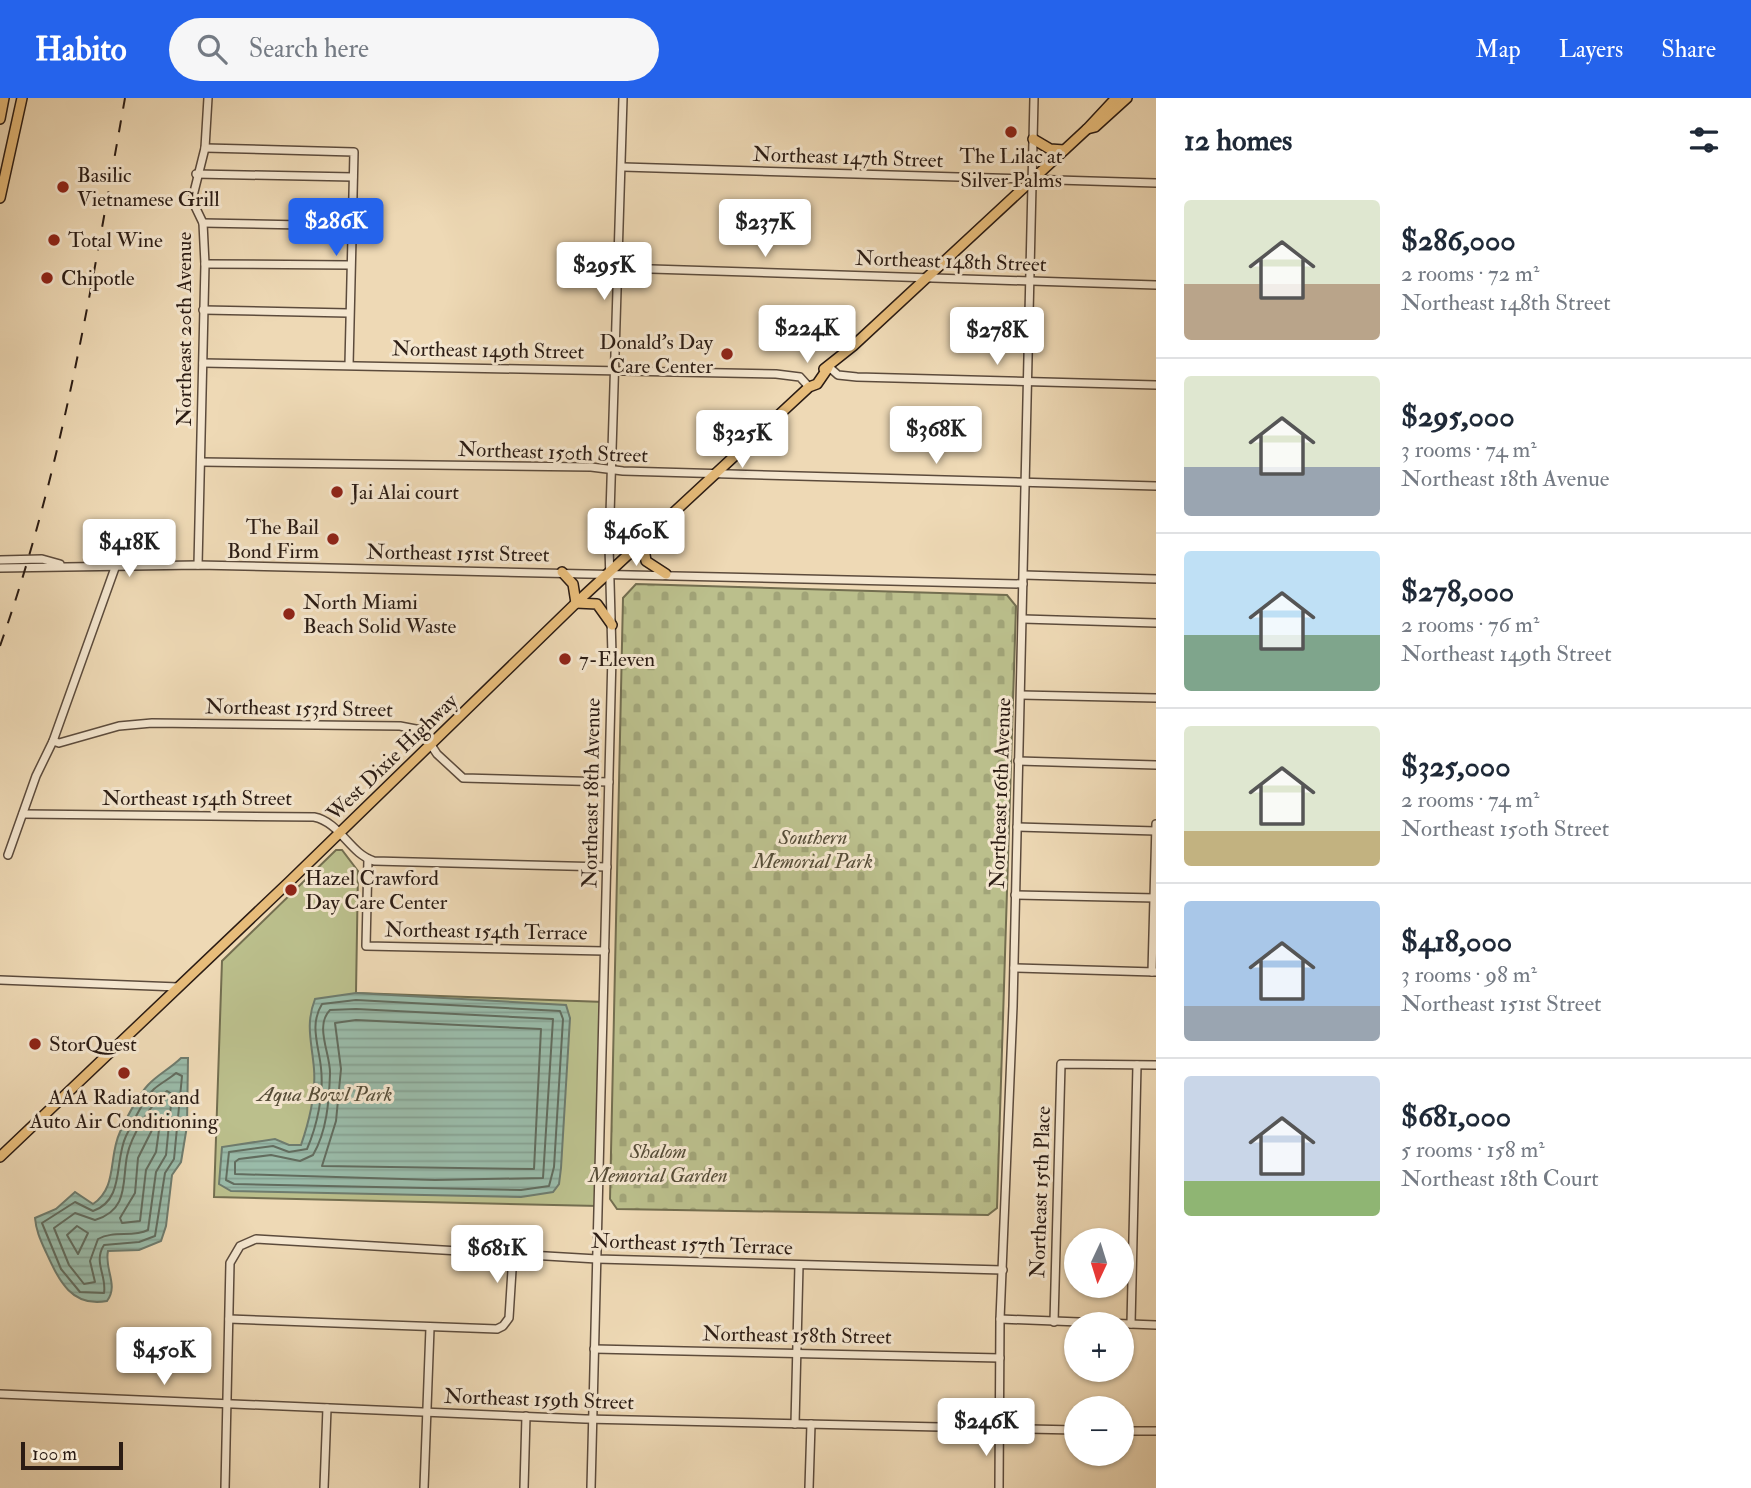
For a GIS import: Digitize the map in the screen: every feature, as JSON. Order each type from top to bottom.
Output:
[{"type":"main road","points":[[0,118],[5,98]]},
{"type":"main road","points":[[0,198],[22,98]]},
{"type":"main road","points":[[1099,114],[1102,98]]},
{"type":"main road","name":"West Dixie Highway","points":[[0,1157],[576,603],[810,387],[817,384],[829,368],[1087,129],[1116,98]]},
{"type":"main road","name":"West Dixie Highway","points":[[1087,129],[1095,127],[1127,98]]},
{"type":"main road","points":[[1032,139],[1050,149],[1064,150]]},
{"type":"main road","points":[[0,164],[6,173]]},
{"type":"main road","points":[[643,542],[646,561],[666,574]]},
{"type":"main road","points":[[562,572],[573,584],[576,603],[600,606],[612,625]]},
{"type":"street","name":"Northeast 20th Avenue","points":[[198,565],[205,264],[202,223],[192,200],[196,174],[205,148],[208,98]]},
{"type":"street","name":"Northeast 18th Avenue","points":[[591,1488],[609,782],[612,625],[609,573],[623,98]]},
{"type":"street","name":"Northeast 16th Avenue","points":[[999,1488],[1000,1319],[1014,968],[1034,98]]},
{"type":"street","points":[[205,148],[354,152],[348,313],[349,365]]},
{"type":"street","name":"Northeast 147th Street","points":[[623,167],[1156,183]]},
{"type":"street","points":[[196,174],[353,177]]},
{"type":"street","points":[[202,223],[352,226]]},
{"type":"street","points":[[205,264],[350,265]]},
{"type":"street","name":"Northeast 148th Street","points":[[619,268],[1156,285]]},
{"type":"street","points":[[203,310],[348,313]]},
{"type":"street","name":"Northeast 149th Street","points":[[203,363],[776,374],[800,377],[810,387]]},
{"type":"street","points":[[829,368],[838,375],[857,377],[1156,385]]},
{"type":"street","name":"Northeast 150th Street","points":[[201,462],[613,468],[623,471],[1156,486]]},
{"type":"street","name":"Northeast 151st Street","points":[[0,559],[42,559],[60,564],[666,574],[1023,584]]},
{"type":"street","name":"Northeast 151st Street","points":[[0,568],[42,569],[60,564]]},
{"type":"street","points":[[8,855],[53,741],[116,565]]},
{"type":"street","points":[[1024,575],[1156,579]]},
{"type":"street","points":[[1023,619],[1156,623]]},
{"type":"street","points":[[1021,695],[1156,698]]},
{"type":"street","name":"Northeast 153rd Street","points":[[53,741],[59,743],[119,726],[152,723],[400,726],[418,728],[443,762],[463,778],[609,782]]},
{"type":"street","points":[[1018,761],[1156,765]]},
{"type":"street","name":"Northeast 154th Street","points":[[23,814],[314,817],[323,820],[368,859]]},
{"type":"street","points":[[1014,968],[1154,972],[1156,824]]},
{"type":"street","points":[[1017,827],[1156,831]]},
{"type":"street","points":[[368,859],[607,867]]},
{"type":"street","name":"Northeast 154th Terrace","points":[[368,859],[366,946],[605,951]]},
{"type":"street","points":[[1015,895],[1155,898]]},
{"type":"street","points":[[0,980],[178,987]]},
{"type":"street","name":"Northeast 15th Place","points":[[1054,1322],[1062,1064],[1137,1065]]},
{"type":"street","points":[[1131,1312],[1137,1065],[1156,1065]]},
{"type":"street","name":"Northeast 157th Terrace","points":[[229,1319],[233,1254],[240,1246],[256,1239],[597,1259],[1003,1270]]},
{"type":"street","points":[[225,1488],[229,1319],[478,1330],[503,1326],[509,1318],[513,1254]]},
{"type":"street","points":[[795,1423],[799,1265]]},
{"type":"street","points":[[1000,1319],[1064,1322]]},
{"type":"street","points":[[1134,1324],[1156,1325]]},
{"type":"street","points":[[424,1488],[430,1328]]},
{"type":"street","name":"Northeast 158th Street","points":[[594,1349],[1000,1357]]},
{"type":"street","name":"Northeast 159th Street","points":[[0,1394],[592,1419],[1064,1430]]},
{"type":"street","points":[[324,1488],[327,1408]]},
{"type":"street","points":[[524,1488],[526,1416]]},
{"type":"street","points":[[809,1488],[811,1424]]},
{"type":"street","points":[[1134,1431],[1156,1432]]},
{"type":"green space","name":"Southern Memorial Park","points":[[636,584],[1007,595],[1016,606],[997,1208],[988,1215],[617,1209],[610,1199],[623,598]]},
{"type":"green space","name":"Aqua Bowl Park","points":[[336,850],[342,850],[358,871],[356,993],[604,1002],[598,1206],[214,1197],[222,961]]},
{"type":"water","points":[[356,993],[566,1005],[570,1018],[561,1168],[559,1184],[553,1192],[521,1197],[231,1191],[219,1184],[222,1147],[275,1139],[289,1145],[301,1145],[314,1089],[310,1026],[315,999]]},
{"type":"water","points":[[181,1058],[188,1058],[187,1126],[181,1162],[172,1175],[166,1226],[161,1241],[139,1250],[108,1251],[112,1283],[110,1295],[107,1301],[84,1300],[67,1289],[55,1271],[41,1242],[35,1218],[56,1209],[75,1192],[93,1204],[101,1197],[109,1180],[116,1142],[132,1107],[148,1085]]},
{"type":"railway","points":[[0,646],[22,579],[59,443],[88,306],[125,98]]},
{"type":"place","name":"The Lilac at Silver Palms","points":[[1011,132]]},
{"type":"place","name":"Basilic Vietnamese Grill","points":[[63,187]]},
{"type":"place","name":"Total Wine","points":[[54,240]]},
{"type":"place","name":"Chipotle","points":[[47,278]]},
{"type":"place","name":"Donald's Day Care Center","points":[[727,354]]},
{"type":"place","name":"Jai Alai court","points":[[337,492]]},
{"type":"place","name":"The Bail Bond Firm","points":[[333,539]]},
{"type":"place","name":"North Miami Beach Solid Waste","points":[[289,614]]},
{"type":"place","name":"7-Eleven","points":[[565,659]]},
{"type":"place","name":"Hazel Crawford Day Care Center","points":[[291,890]]},
{"type":"place","name":"StorQuest","points":[[35,1044]]},
{"type":"place","name":"AAA Radiator and Auto Air Conditioning","points":[[124,1073]]},
{"type":"park label","name":"Shalom Memorial Garden","points":[[658,1163]]}]
